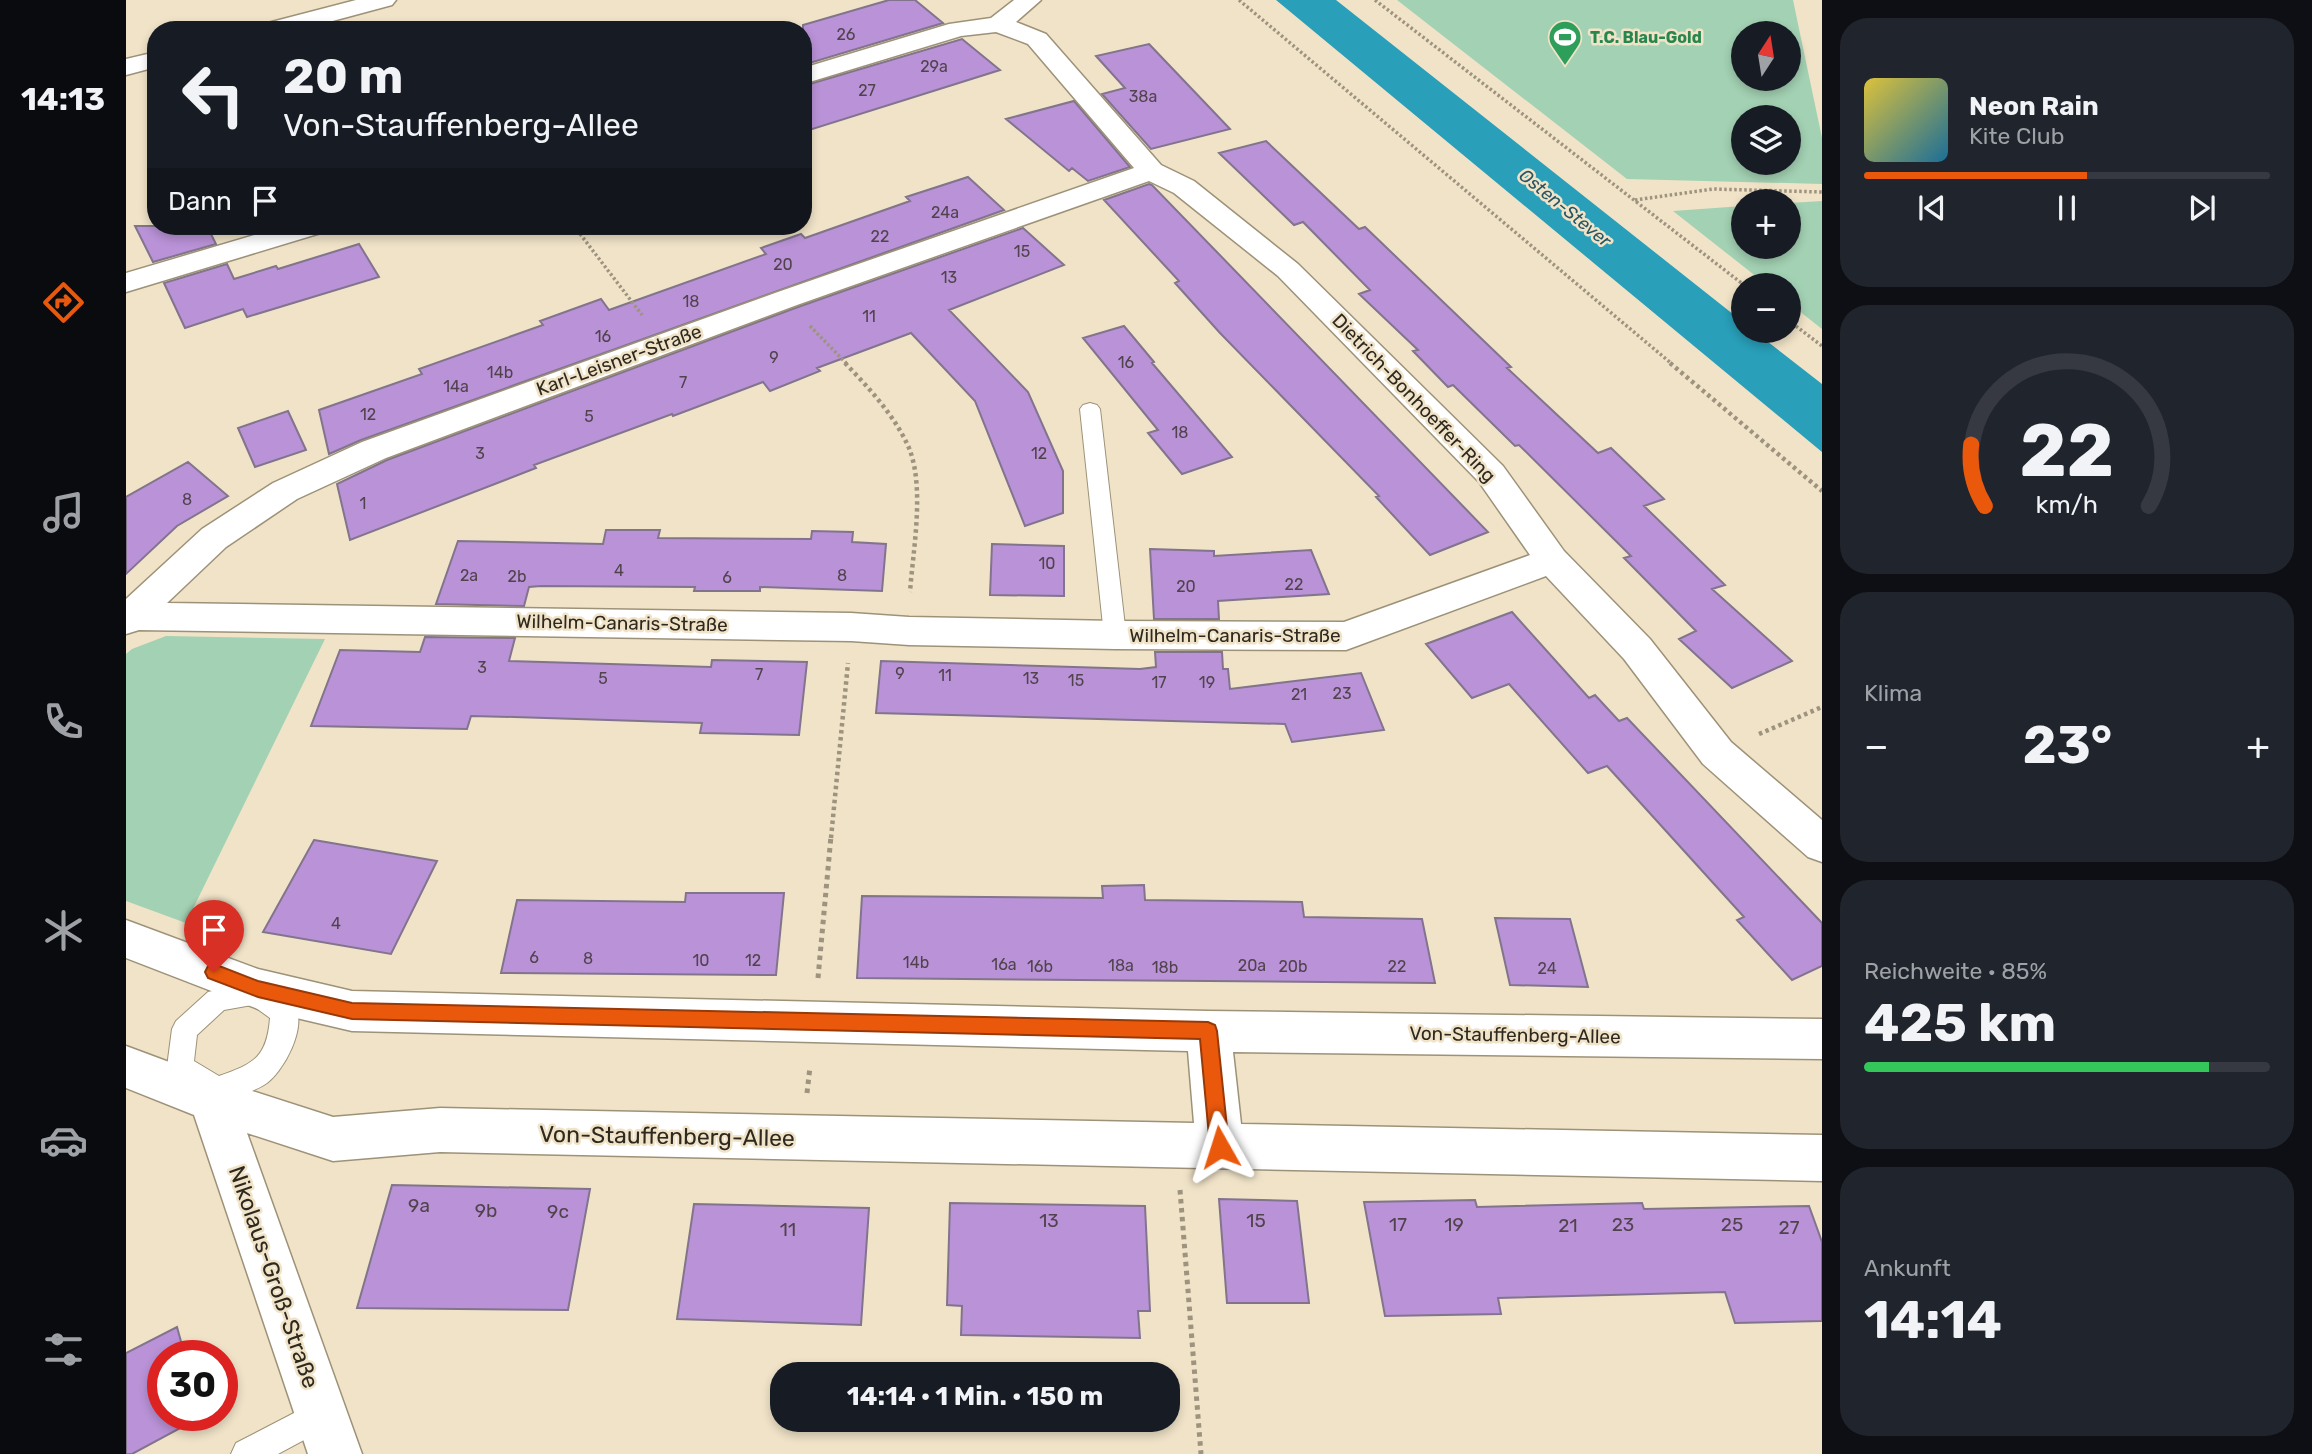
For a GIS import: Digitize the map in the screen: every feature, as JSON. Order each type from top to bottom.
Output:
[{"type":"street","points":[[304,21],[383,0]]},
{"type":"street","points":[[998,24],[1029,0]]},
{"type":"street","points":[[350,9],[359,21]]},
{"type":"street","name":"Dietrich-Bonhoeffer-Ring","points":[[812,73],[958,29],[998,24],[1037,39],[1151,171],[1184,187],[1288,270],[1491,474],[1552,560],[1637,649],[1717,753],[1822,845]]},
{"type":"street","points":[[126,67],[147,61]]},
{"type":"street","name":"Karl-Leisner-Straße","points":[[128,618],[214,538],[285,491],[374,450],[663,343],[1151,171]]},
{"type":"street","points":[[126,283],[284,235]]},
{"type":"street","name":"Wilhelm-Canaris-Straße","points":[[128,618],[851,627],[909,631],[1115,635],[1346,635],[1552,560]]},
{"type":"street","name":"Von-Stauffenberg-Allee","points":[[126,939],[257,991],[352,1011],[1208,1031],[1822,1039]]},
{"type":"street","points":[[1198,1147],[1208,1031]]},
{"type":"street","name":"Von-Stauffenberg-Allee","points":[[126,1067],[214,1094],[333,1139],[440,1130],[1822,1158]]},
{"type":"street","name":"Nikolaus-Groß-Straße","points":[[214,1094],[328,1434]]},
{"type":"lane","name":"Wilhelm-Canaris-Straße","points":[[1090,409],[1115,635]]},
{"type":"lane","points":[[257,991],[284,1013],[281,1048],[256,1076],[214,1094],[180,1067],[185,1029],[217,1000],[257,991]]},
{"type":"lane","points":[[247,1454],[328,1434]]},
{"type":"path","points":[[1239,0],[1822,491]]},
{"type":"path","points":[[1375,0],[1731,275]]},
{"type":"path","points":[[1634,200],[1713,189],[1822,192]]},
{"type":"path","points":[[581,235],[663,343]]},
{"type":"path","points":[[786,299],[893,417],[914,465],[915,531],[909,631]]},
{"type":"path","points":[[1801,330],[1822,346]]},
{"type":"path","points":[[802,1139],[851,627]]},
{"type":"path","points":[[1717,753],[1822,706]]},
{"type":"path","points":[[1198,1147],[1201,1454]]},
{"type":"green space","points":[[1397,0],[1793,0],[1797,21],[1731,21],[1731,91],[1801,91],[1801,38],[1822,138],[1822,184],[1627,179]]},
{"type":"green space","points":[[1822,201],[1822,329],[1801,312],[1801,273],[1752,273],[1734,259],[1801,259],[1801,202]]},
{"type":"green space","points":[[1731,207],[1731,257],[1673,211]]},
{"type":"green space","points":[[166,636],[325,639],[186,923],[126,901],[126,654]]},
{"type":"water","name":"Osten-Stever","points":[[1276,0],[1336,0],[1731,313],[1731,343],[1769,343],[1822,384],[1822,452]]},
{"type":"building","points":[[889,0],[915,0],[943,23],[812,62],[812,22]]},
{"type":"building","points":[[962,39],[1000,70],[812,129],[812,83]]},
{"type":"building","points":[[1149,44],[1230,129],[1151,149],[1102,94],[1125,88],[1096,56]]},
{"type":"building","points":[[1074,101],[1130,167],[1088,181],[1072,168],[1069,171],[1006,119]]},
{"type":"building","points":[[1266,141],[1359,229],[1365,227],[1511,367],[1507,368],[1598,453],[1611,448],[1664,499],[1644,506],[1725,585],[1712,589],[1792,661],[1732,688],[1679,639],[1696,631],[1624,558],[1631,556],[1519,445],[1515,446],[1453,385],[1448,387],[1413,351],[1418,350],[1359,294],[1370,290],[1303,222],[1294,225],[1219,153]]},
{"type":"building","points":[[968,177],[1004,210],[361,440],[329,454],[319,410],[422,374],[419,369],[543,325],[540,321],[601,299],[609,310],[766,254],[761,248],[798,235],[805,238],[910,201],[906,197]]},
{"type":"building","points":[[1149,184],[1488,532],[1430,555],[1376,497],[1379,496],[1220,333],[1175,283],[1179,281],[1104,200]]},
{"type":"building","points":[[135,226],[147,226],[147,235],[212,235],[216,244],[153,262]]},
{"type":"building","points":[[1023,228],[1064,265],[949,310],[1028,392],[1063,471],[1063,513],[1025,526],[975,401],[911,333],[817,368],[820,371],[770,391],[763,382],[673,416],[672,414],[534,465],[536,468],[350,540],[337,484],[387,460],[798,307]]},
{"type":"building","points":[[359,244],[379,277],[247,317],[243,309],[185,328],[164,283],[227,264],[234,279],[276,266],[278,269]]},
{"type":"building","points":[[1124,326],[1232,457],[1182,474],[1148,433],[1158,430],[1083,338]]},
{"type":"building","points":[[288,411],[306,450],[255,467],[238,428]]},
{"type":"building","points":[[188,462],[228,496],[177,526],[126,574],[126,497]]},
{"type":"building","points":[[606,530],[660,530],[658,538],[811,539],[812,531],[853,532],[852,542],[886,544],[882,591],[760,587],[760,591],[694,591],[695,587],[541,586],[529,587],[524,606],[436,604],[458,541],[603,544]]},
{"type":"building","points":[[992,544],[1064,546],[1064,596],[990,595]]},
{"type":"building","points":[[1150,549],[1214,551],[1214,556],[1311,550],[1329,594],[1218,601],[1219,619],[1154,619]]},
{"type":"building","points":[[1512,612],[1589,698],[1595,695],[1619,721],[1627,718],[1822,923],[1822,966],[1792,980],[1737,920],[1744,917],[1607,766],[1588,773],[1509,684],[1472,698],[1426,644]]},
{"type":"building","points":[[425,637],[515,638],[509,661],[711,667],[712,660],[807,662],[799,735],[700,733],[702,723],[471,716],[467,729],[311,726],[340,650],[420,652]]},
{"type":"building","points":[[1155,652],[1222,652],[1223,669],[1228,669],[1230,689],[1361,673],[1384,730],[1292,742],[1285,724],[876,713],[881,661],[1140,669],[1156,667]]},
{"type":"building","points":[[314,840],[437,861],[391,954],[263,932]]},
{"type":"building","points":[[1144,885],[1145,900],[1302,902],[1304,917],[1422,919],[1435,983],[857,978],[862,896],[1103,898],[1102,886]]},
{"type":"building","points":[[686,893],[784,893],[776,975],[501,973],[517,900],[685,902]]},
{"type":"building","points":[[1495,918],[1570,919],[1588,987],[1510,985]]},
{"type":"building","points":[[392,1185],[590,1189],[568,1310],[357,1308]]},
{"type":"building","points":[[1219,1199],[1297,1201],[1309,1303],[1227,1303]]},
{"type":"building","points":[[1475,1200],[1477,1207],[1642,1203],[1644,1209],[1809,1206],[1822,1242],[1822,1321],[1735,1323],[1725,1292],[1498,1298],[1501,1314],[1385,1316],[1364,1202]]},
{"type":"building","points":[[950,1203],[1145,1206],[1150,1311],[1138,1311],[1140,1338],[961,1335],[962,1306],[947,1305]]},
{"type":"building","points":[[694,1204],[869,1208],[861,1325],[677,1319]]},
{"type":"building","points":[[177,1327],[181,1340],[152,1340]]},
{"type":"building","points":[[147,1342],[147,1431],[175,1431],[132,1454],[126,1454],[126,1353]]},
{"type":"place","name":"T.C. Blau-Gold","points":[[1565,67]]},
{"type":"route","points":[[214,972],[258,989],[352,1011],[1208,1031],[1220,1147]]}]
